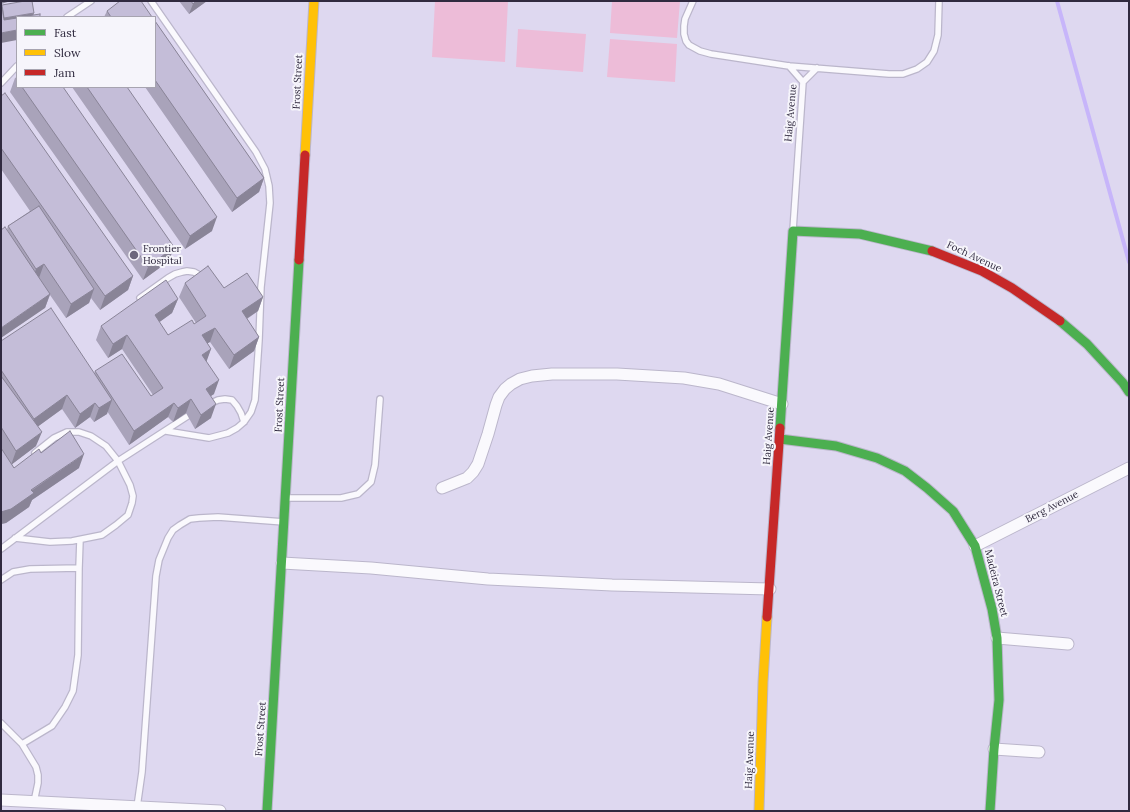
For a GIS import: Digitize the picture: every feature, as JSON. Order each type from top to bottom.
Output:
[{"type":"street","name":"Frost Street","points":[[267,811],[285,522],[314,1]]},
{"type":"street","name":"Foch Avenue","points":[[793,231],[860,234],[934,252],[982,271],[1012,288],[1056,317],[1092,350],[1123,383],[1129,392]]},
{"type":"street","name":"Haig Avenue","points":[[759,811],[764,682],[793,231]]},
{"type":"street","points":[[442,488],[467,478],[473,472],[478,464],[486,442],[499,397],[511,384],[520,379],[532,376],[552,374],[617,374],[684,378],[719,384],[782,404]]},
{"type":"street","name":"Madeira Street","points":[[780,439],[836,446],[877,458],[905,471],[953,511],[975,546],[992,609],[997,638],[999,700],[990,811]]},
{"type":"street","name":"Berg Avenue","points":[[975,546],[1129,468]]},
{"type":"street","points":[[282,563],[371,568],[488,579],[612,585],[770,589]]},
{"type":"street","points":[[997,638],[1068,644]]},
{"type":"street","points":[[994,749],[1039,752]]},
{"type":"street","points":[[1,800],[34,807],[137,807],[220,811]]},
{"type":"lane","points":[[68,16],[91,1]]},
{"type":"lane","points":[[151,1],[256,152],[265,169],[269,186],[270,203],[258,286],[259,340],[255,400],[251,412],[244,422],[237,428],[228,433],[210,438],[166,431]]},
{"type":"lane","points":[[693,1],[684,26],[686,41],[689,45],[700,51],[789,66],[876,74],[903,74],[917,69],[927,62],[934,51],[938,35],[939,1]]},
{"type":"lane","points":[[789,66],[803,82]]},
{"type":"lane","points":[[1,83],[16,67]]},
{"type":"lane","name":"Haig Avenue","points":[[793,231],[803,82],[817,68]]},
{"type":"lane","points":[[140,298],[175,274],[182,272],[194,272],[207,281]]},
{"type":"lane","points":[[286,498],[342,498],[358,494],[371,482],[375,466],[380,398]]},
{"type":"lane","points":[[1,549],[118,461],[206,405],[218,400],[232,400],[241,412],[244,422]]},
{"type":"lane","points":[[15,538],[50,542],[80,540],[102,535],[128,515],[132,503],[133,496],[130,485],[118,461],[106,446],[91,436],[79,432],[68,432],[54,438],[32,455]]},
{"type":"lane","points":[[137,807],[142,772],[156,576],[159,560],[168,538],[173,530],[190,519],[218,517],[285,522]]},
{"type":"lane","points":[[22,744],[52,726],[65,707],[73,691],[78,654],[80,540]]},
{"type":"lane","points":[[1,580],[13,572],[30,569],[79,568]]},
{"type":"lane","points":[[1,723],[22,744],[38,775],[34,807]]},
{"type":"shaded area","points":[[435,1],[508,1],[505,62],[432,57]]},
{"type":"shaded area","points":[[612,1],[680,1],[677,38],[610,33]]},
{"type":"shaded area","points":[[518,29],[586,34],[583,72],[516,67]]},
{"type":"shaded area","points":[[610,39],[677,44],[675,82],[607,77]]},
{"type":"building","points":[[32,1],[34,13],[4,18],[2,5]]},
{"type":"building","points":[[120,1],[141,1],[151,16],[110,16],[107,11]]},
{"type":"building","points":[[2,7],[4,20],[16,18],[16,30],[1,33]]},
{"type":"building","points":[[40,14],[40,16],[27,16]]},
{"type":"building","points":[[156,22],[264,178],[237,198],[156,81]]},
{"type":"building","points":[[23,88],[64,88],[174,247],[148,267]]},
{"type":"building","points":[[88,88],[128,88],[217,217],[190,236]]},
{"type":"building","points":[[5,93],[133,276],[105,296],[1,148],[1,96]]},
{"type":"building","points":[[39,206],[94,289],[71,304],[44,264],[36,269],[8,226]]},
{"type":"building","points":[[5,227],[50,294],[1,328],[1,230]]},
{"type":"building","points":[[208,266],[224,288],[247,273],[263,297],[242,311],[259,337],[234,355],[215,328],[202,335],[211,349],[202,355],[219,380],[206,389],[216,404],[201,415],[191,399],[178,408],[174,403],[134,431],[95,371],[122,354],[151,396],[163,388],[127,335],[113,344],[101,326],[166,280],[178,299],[155,315],[168,335],[192,320],[194,324],[206,316],[185,283]]},
{"type":"building","points":[[51,308],[112,400],[99,408],[95,403],[80,414],[67,395],[34,419],[1,370],[1,341]]},
{"type":"building","points":[[1,376],[42,432],[16,451],[1,427]]},
{"type":"building","points":[[70,431],[84,454],[31,490],[34,493],[11,509],[1,512],[1,448],[14,468],[39,449],[41,453]]},
{"type":"waterway","points":[[1057,1],[1129,262]]},
{"type":"traffic: fast","points":[[780,428],[793,231],[860,234],[932,251]]},
{"type":"traffic: fast","points":[[267,811],[299,260]]},
{"type":"traffic: fast","points":[[1060,321],[1087,344],[1123,383],[1129,392]]},
{"type":"traffic: fast","points":[[780,439],[836,446],[877,458],[905,471],[953,511],[975,546],[992,609],[997,638],[999,700],[990,811]]},
{"type":"traffic: slow","points":[[305,155],[314,1]]},
{"type":"traffic: slow","points":[[759,811],[763,682],[767,617]]},
{"type":"traffic: jam","points":[[299,260],[305,155]]},
{"type":"traffic: jam","points":[[932,251],[982,271],[1012,288],[1060,321]]},
{"type":"traffic: jam","points":[[767,617],[780,428]]},
{"type":"place","name":"Frontier Hospital","points":[[134,255]]}]
